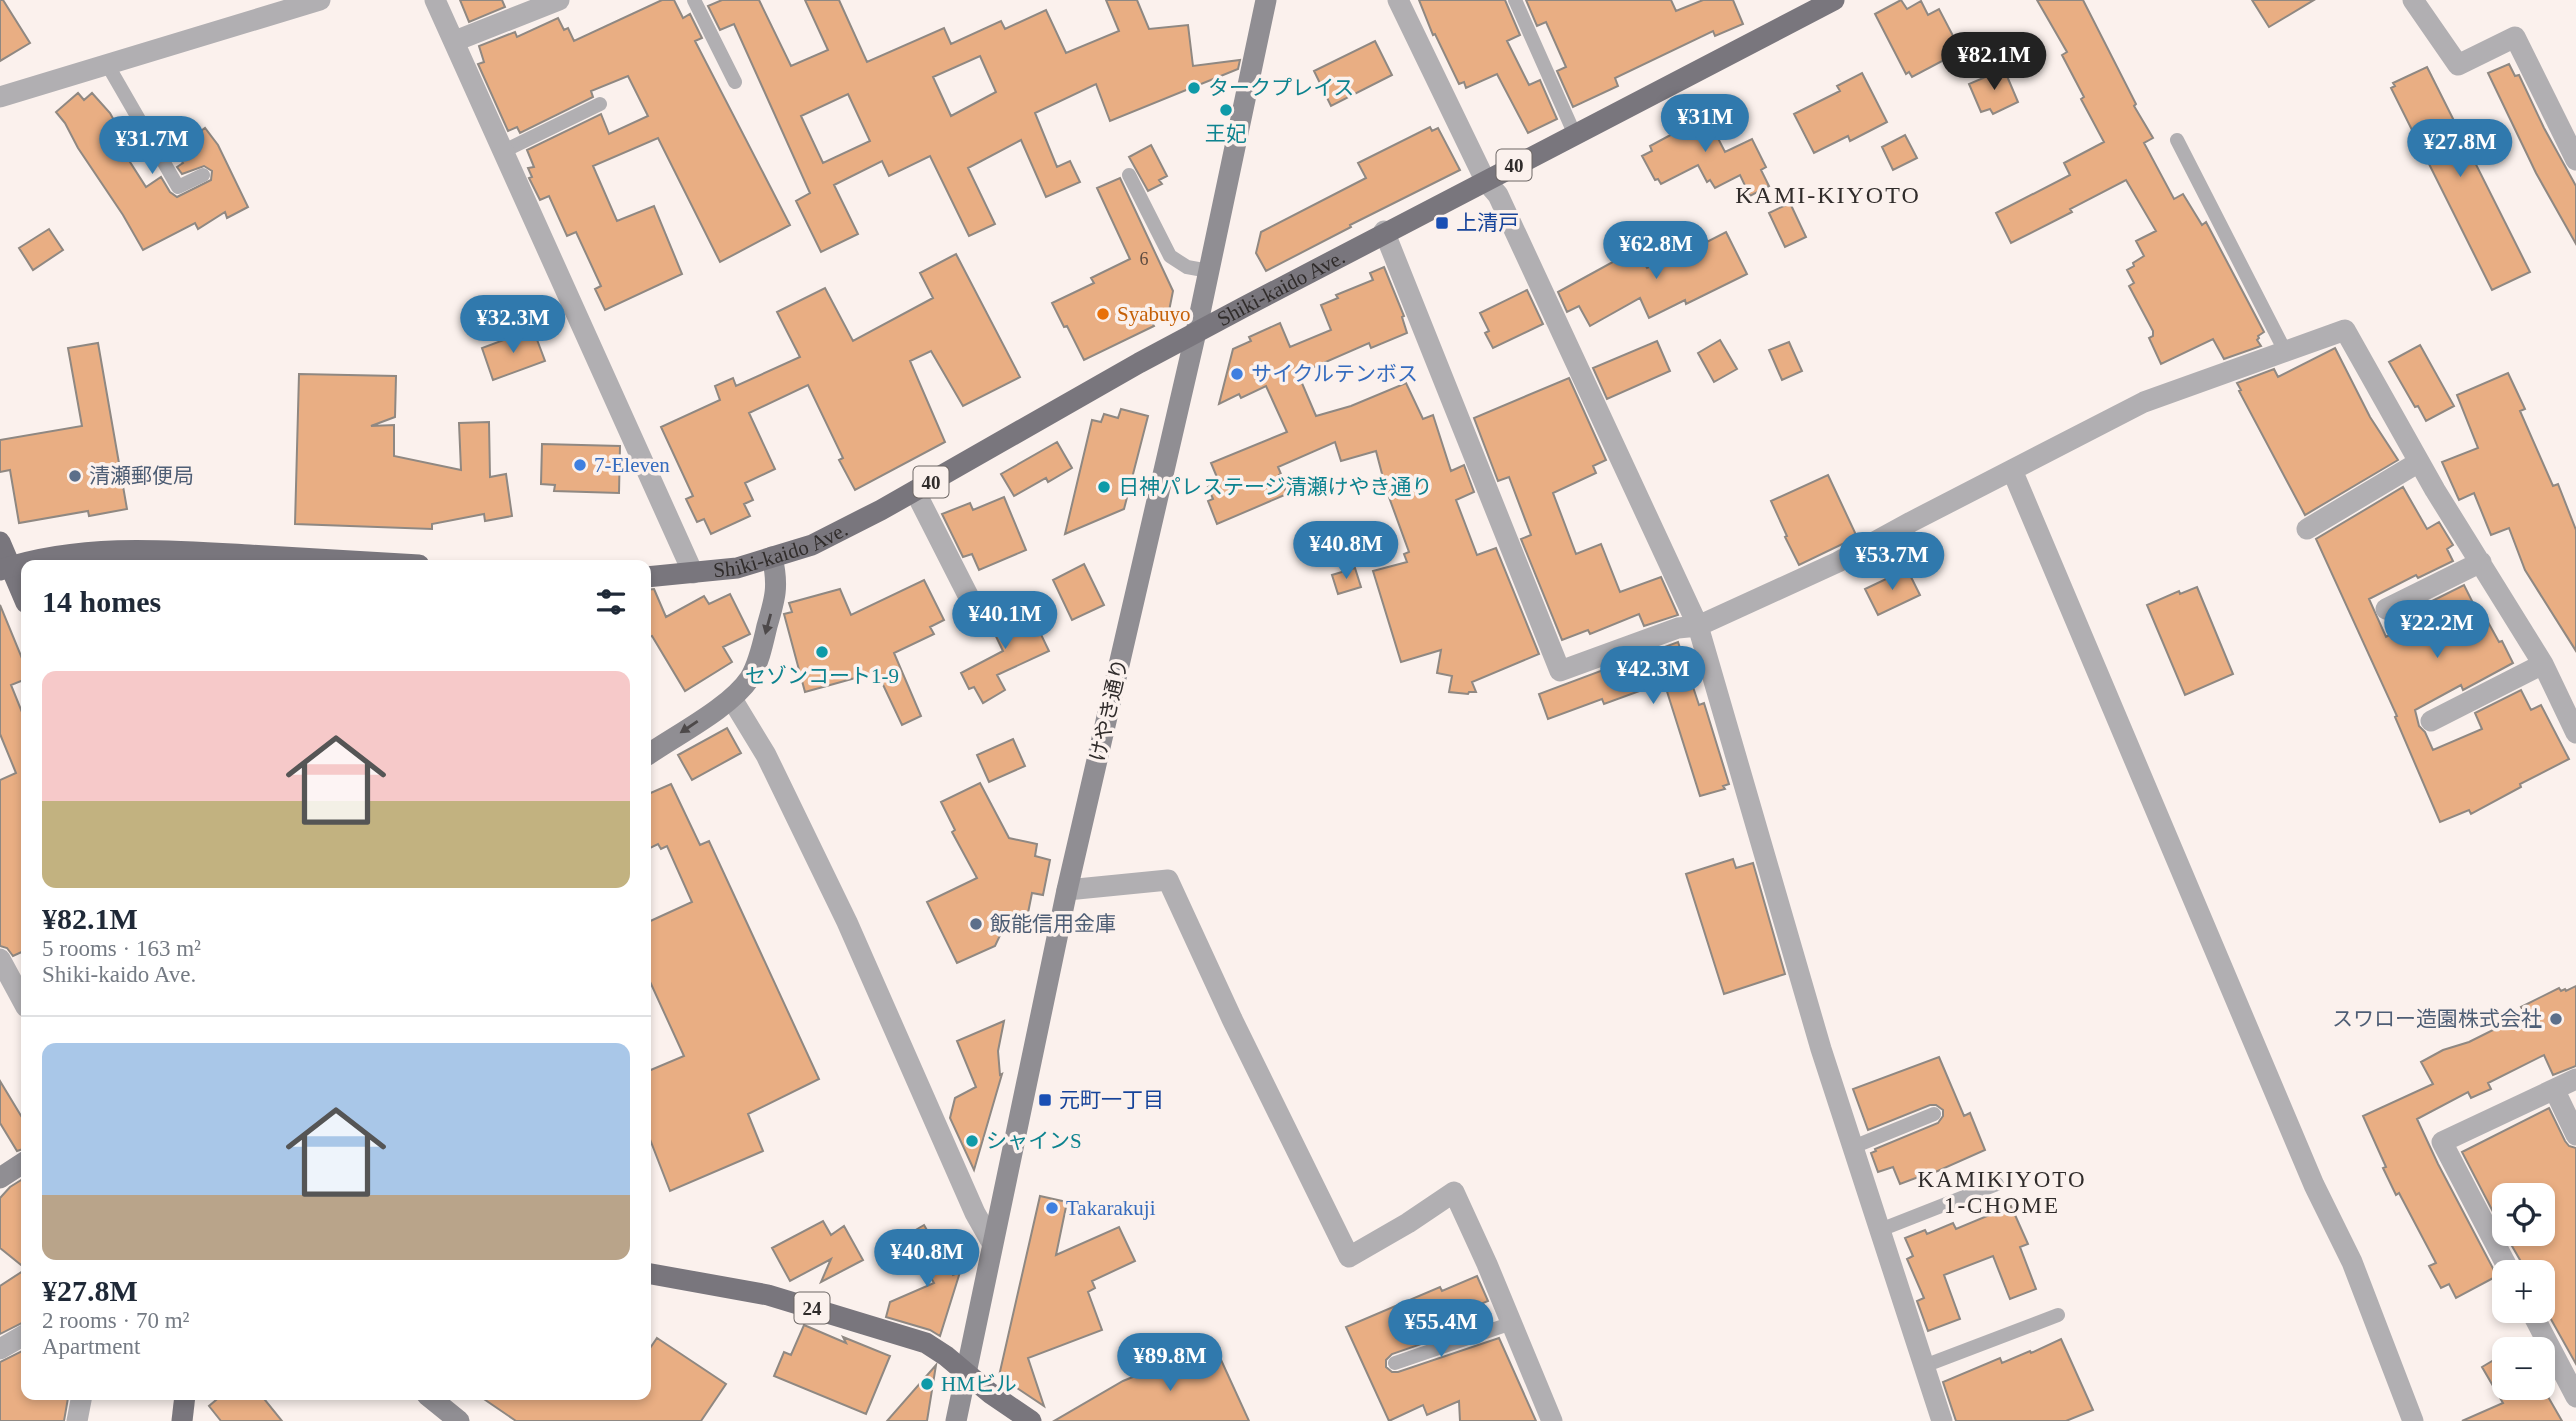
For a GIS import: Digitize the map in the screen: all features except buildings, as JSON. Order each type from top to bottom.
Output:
[{"type":"main road","name":"Shiki-kaido Ave.","points":[[651,577],[737,568],[812,545],[915,491],[1196,332],[1834,0]]},
{"type":"main road","points":[[0,542],[6,568],[21,594]]},
{"type":"main road","points":[[54,560],[108,551],[162,550],[244,560]]},
{"type":"main road","name":"24","points":[[651,1274],[768,1294],[926,1343],[1031,1421]]},
{"type":"main road","points":[[182,1421],[184,1400]]},
{"type":"street","points":[[0,97],[320,0]]},
{"type":"street","points":[[435,0],[693,573]]},
{"type":"street","points":[[455,41],[559,0]]},
{"type":"street","name":"けやき通り","points":[[956,1421],[1067,890],[1196,332],[1266,0]]},
{"type":"street","points":[[1398,0],[1485,180],[1498,195],[1698,626],[1821,1049],[1942,1421]]},
{"type":"street","points":[[2413,0],[2458,65],[2515,37],[2576,160]]},
{"type":"street","points":[[1384,232],[1560,671],[1678,628],[1698,626],[1839,562],[2144,402],[2345,330],[2419,462],[2543,664],[2576,733]]},
{"type":"street","points":[[2307,529],[2419,462]]},
{"type":"street","points":[[2012,470],[2314,1185],[2352,1262],[2413,1421]]},
{"type":"street","points":[[915,491],[977,613]]},
{"type":"street","points":[[651,753],[732,699],[750,677],[759,657],[775,599],[777,579],[772,557]]},
{"type":"street","points":[[2386,609],[2481,562]]},
{"type":"street","points":[[2431,721],[2543,664]]},
{"type":"street","points":[[732,699],[765,755],[847,922],[975,1213],[992,1243]]},
{"type":"street","points":[[1067,890],[1168,880],[1232,1019],[1349,1257],[1454,1192],[1512,1322],[1552,1421]]},
{"type":"street","points":[[0,959],[21,998]]},
{"type":"street","points":[[2504,1260],[2442,1142],[2576,1080]]},
{"type":"street","points":[[2555,1091],[2576,1135]]},
{"type":"street","points":[[0,1178],[21,1164]]},
{"type":"street","points":[[2537,1323],[2576,1397]]},
{"type":"street","points":[[0,1349],[21,1337]]},
{"type":"street","points":[[77,1421],[81,1400]]},
{"type":"street","points":[[433,1400],[459,1421]]},
{"type":"lane","points":[[694,0],[735,82]]},
{"type":"lane","points":[[1515,0],[1575,135]]},
{"type":"lane","points":[[107,64],[178,187],[203,175]]},
{"type":"lane","points":[[502,152],[600,104]]},
{"type":"lane","points":[[2177,139],[2285,351]]},
{"type":"lane","points":[[1129,175],[1170,256],[1187,267],[1209,271]]},
{"type":"lane","points":[[1853,1147],[1934,1114]]},
{"type":"lane","points":[[1880,1230],[1997,1184]]},
{"type":"lane","points":[[1924,1366],[2058,1315]]},
{"type":"lane","points":[[1395,1363],[1512,1322]]},
{"type":"place","name":"タークプレイス","points":[[1194,88]]},
{"type":"place","name":"王妃","points":[[1226,110]]},
{"type":"place","name":"上清戸","points":[[1442,223]]},
{"type":"place","name":"Syabuyo","points":[[1103,314]]},
{"type":"place","name":"サイクルテンボス","points":[[1237,374]]},
{"type":"place","name":"7-Eleven","points":[[580,465]]},
{"type":"place","name":"清瀬郵便局","points":[[75,476]]},
{"type":"place","name":"日神パレステージ清瀬けやき通り","points":[[1104,487]]},
{"type":"place","name":"セゾンコート1-9","points":[[822,652]]},
{"type":"place","name":"飯能信用金庫","points":[[976,924]]},
{"type":"place","name":"スワロー造園株式会社","points":[[2556,1019]]},
{"type":"place","name":"元町一丁目","points":[[1045,1100]]},
{"type":"place","name":"シャインS","points":[[972,1141]]},
{"type":"place","name":"Takarakuji","points":[[1052,1208]]},
{"type":"place","name":"HMビル","points":[[927,1384]]},
{"type":"district","name":"KAMI-KIYOTO","points":[[1828,195]]},
{"type":"district","name":"KAMIKIYOTO 1-CHOME","points":[[2002,1192]]}]
